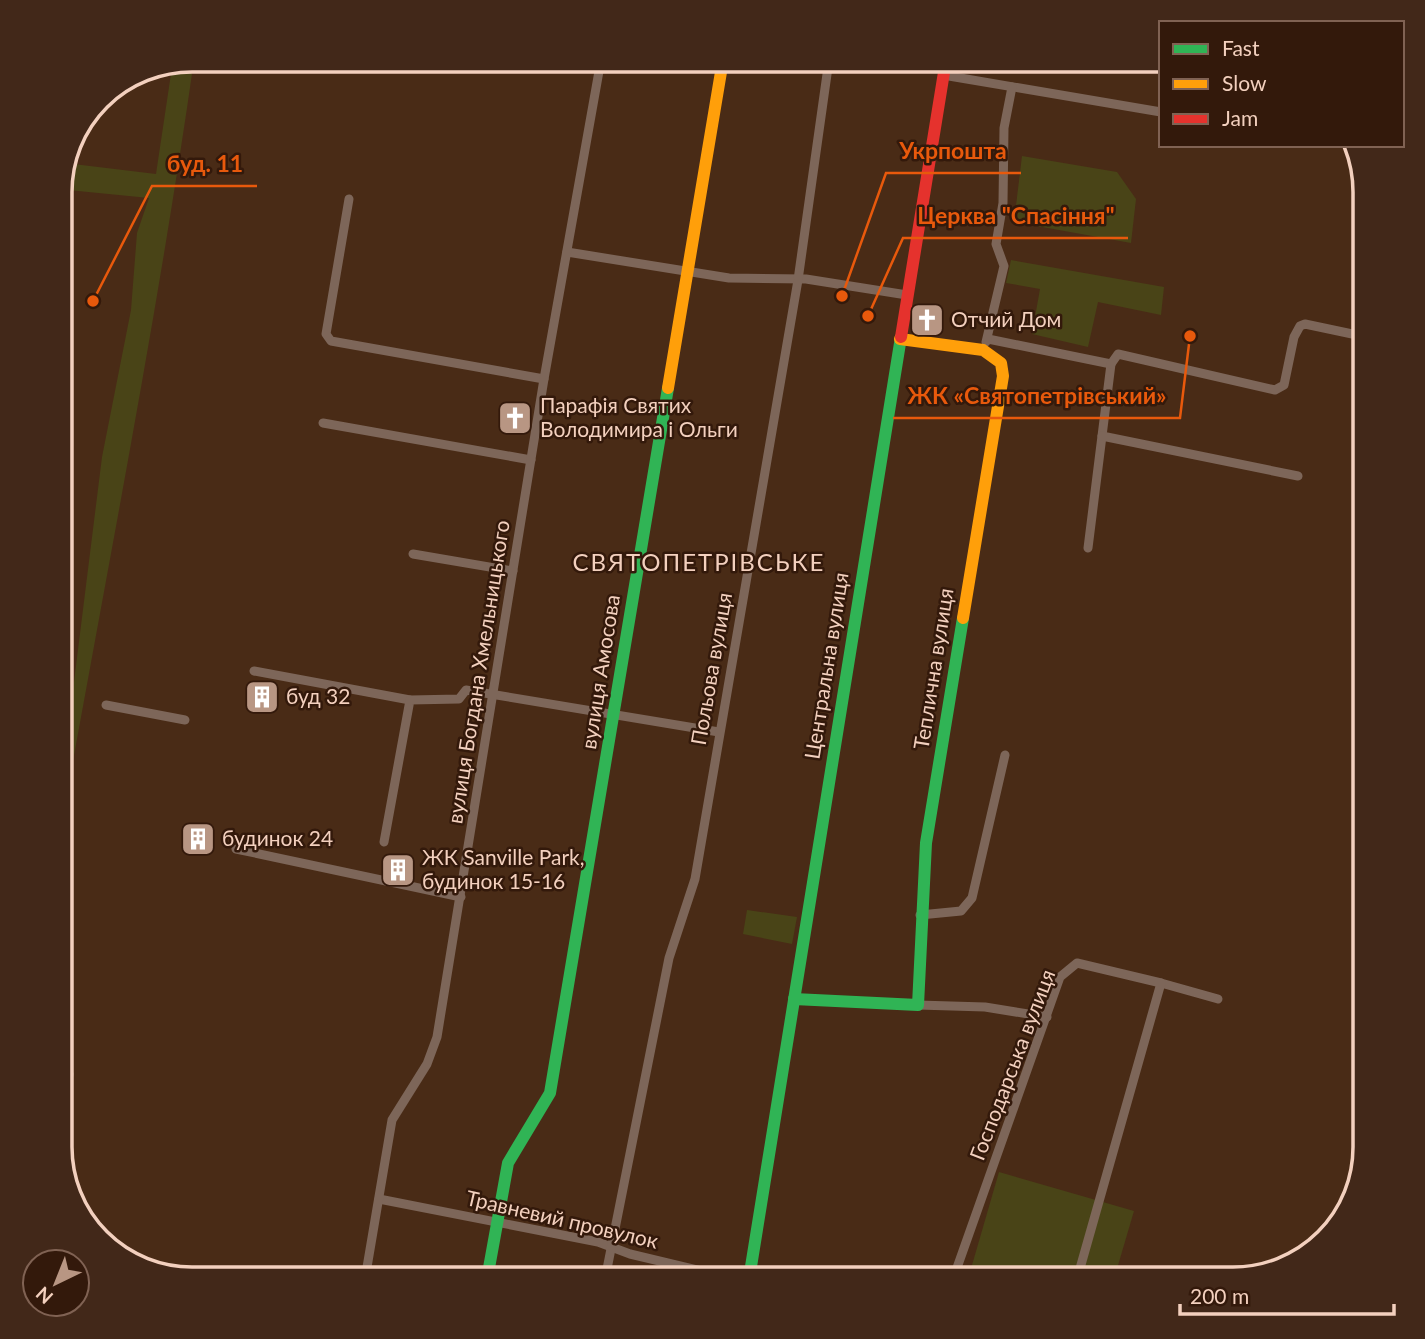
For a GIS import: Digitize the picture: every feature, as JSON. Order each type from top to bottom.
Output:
[{"type":"street","name":"вулиця Богдана Хмельницького","points":[[367,1267],[392,1119],[435,1046],[544,379],[599,72]]},
{"type":"street","name":"вулиця Амосова","points":[[489,1267],[508,1163],[550,1093],[721,72]]},
{"type":"street","name":"Польова вулиця","points":[[608,1267],[669,958],[695,879],[798,280],[828,72]]},
{"type":"street","name":"Центральна вулиця","points":[[751,1267],[944,72]]},
{"type":"street","points":[[943,75],[1159,112]]},
{"type":"street","points":[[985,345],[1004,266],[996,244],[1003,203],[1004,128],[1012,87]]},
{"type":"street","points":[[349,199],[326,334],[331,341],[544,379]]},
{"type":"street","points":[[568,252],[688,272],[753,280],[798,280],[907,295]]},
{"type":"street","points":[[1088,548],[1111,364],[1118,354],[1275,390],[1284,385],[1294,337],[1300,326],[1305,324],[1353,334]]},
{"type":"street","points":[[900,339],[985,345],[1111,364]]},
{"type":"street","name":"Теплична вулиця","points":[[918,1005],[920,915],[926,843],[953,664],[1003,376],[1001,363],[985,345]]},
{"type":"street","points":[[323,423],[531,460]]},
{"type":"street","points":[[1102,436],[1298,476]]},
{"type":"street","points":[[413,554],[513,571]]},
{"type":"street","points":[[254,671],[410,700],[459,699],[466,690],[719,732]]},
{"type":"street","points":[[384,842],[410,700]]},
{"type":"street","points":[[106,705],[185,720]]},
{"type":"street","points":[[920,915],[961,911],[972,898],[1005,755]]},
{"type":"street","points":[[236,849],[461,897]]},
{"type":"street","name":"Господарська вулиця","points":[[958,1267],[1060,977],[1072,965],[1084,963],[1161,983]]},
{"type":"street","points":[[1080,1267],[1161,983],[1218,999]]},
{"type":"street","points":[[794,999],[985,1007],[1047,1017]]},
{"type":"street","name":"Травневий провулок","points":[[379,1199],[497,1220],[688,1267]]},
{"type":"shaded area","points":[[192,72],[166,244],[72,766],[72,698],[102,457],[131,310],[137,233],[149,198],[72,190],[74,168],[75,164],[156,174],[171,74]]},
{"type":"shaded area","points":[[1022,156],[1117,172],[1136,199],[1131,243],[1014,222]]},
{"type":"shaded area","points":[[1011,260],[1164,287],[1161,315],[1098,302],[1088,347],[1032,334],[1040,289],[1006,283]]},
{"type":"shaded area","points":[[747,910],[797,917],[792,944],[743,934]]},
{"type":"shaded area","points":[[999,1172],[1134,1211],[1118,1267],[971,1267]]},
{"type":"traffic: fast","points":[[751,1267],[901,337]]},
{"type":"traffic: fast","points":[[489,1267],[508,1163],[550,1093],[668,388]]},
{"type":"traffic: fast","points":[[794,999],[918,1005],[926,843],[963,618]]},
{"type":"traffic: slow","points":[[668,388],[721,72]]},
{"type":"traffic: slow","points":[[900,339],[983,350],[1001,363],[1003,376],[963,618]]},
{"type":"traffic: jam","points":[[901,337],[944,72]]},
{"type":"place","name":"Укрпошта","points":[[842,296]]},
{"type":"place","name":"буд. 11","points":[[93,301]]},
{"type":"place","name":"Церква \"Спасіння\"","points":[[868,316]]},
{"type":"place","name":"Отчий Дом","points":[[927,320]]},
{"type":"place","name":"ЖК «Святопетрівський»","points":[[1190,336]]},
{"type":"place","name":"Парафія Святих Володимира і Ольги","points":[[515,418]]},
{"type":"place","name":"буд 32","points":[[262,697]]},
{"type":"place","name":"будинок 24","points":[[198,839]]},
{"type":"place","name":"ЖК Sanville Park, будинок 15-16","points":[[398,870]]},
{"type":"district","name":"СВЯТОПЕТРІВСЬКЕ","points":[[699,563]]}]
